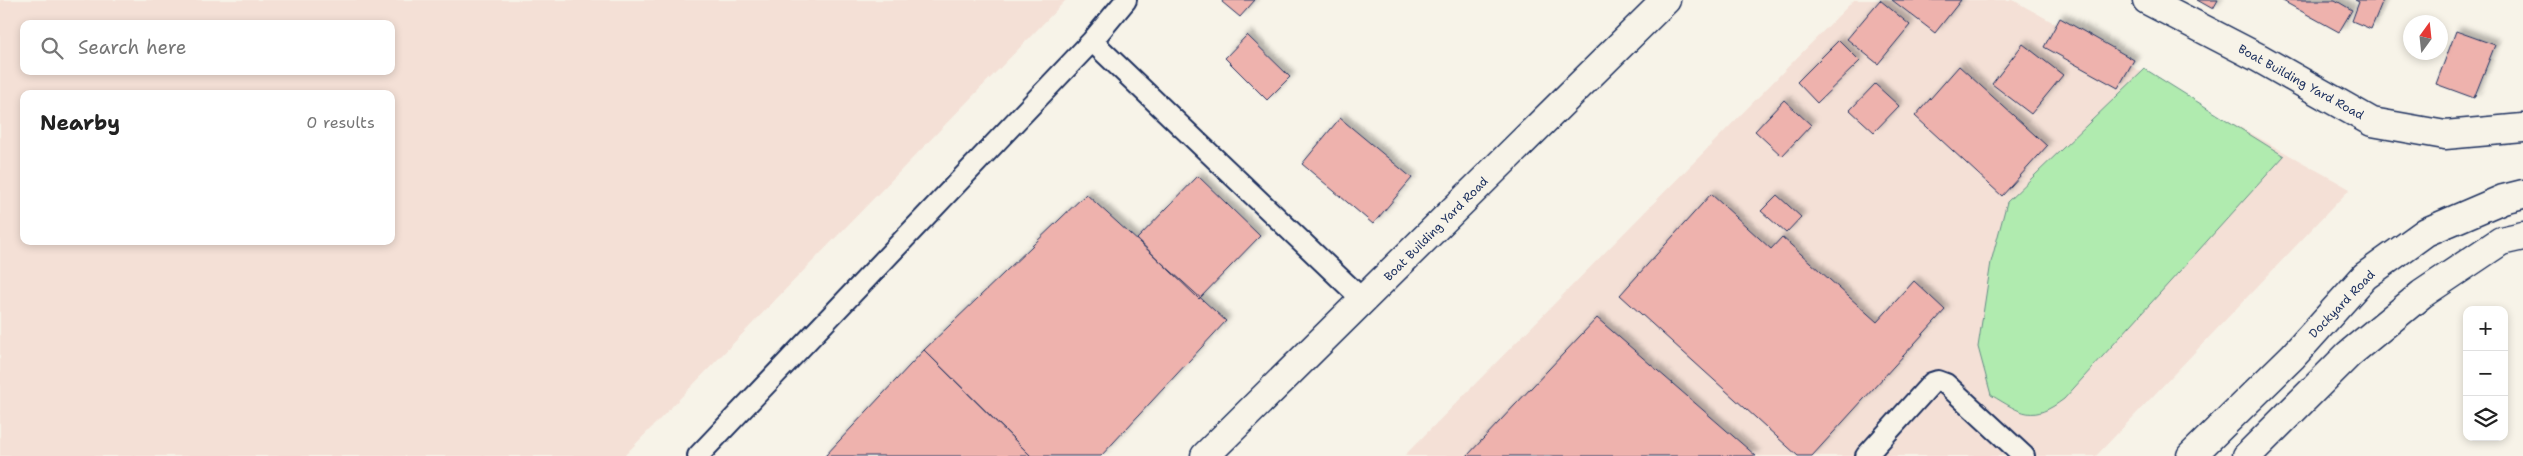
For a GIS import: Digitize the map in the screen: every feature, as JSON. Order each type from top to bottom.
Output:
[{"type":"street","name":"Boat Building Yard Road","points":[[1205,456],[1364,301],[1666,0]]},
{"type":"street","name":"Boat Building Yard Road","points":[[2147,0],[2259,58],[2372,122],[2445,135],[2523,128]]},
{"type":"street","name":"Dockyard Road","points":[[2191,456],[2293,356],[2365,276],[2426,232],[2503,199],[2523,194]]},
{"type":"street","points":[[2247,456],[2349,354],[2422,294],[2501,241],[2523,236]]},
{"type":"lane","points":[[698,456],[1092,41],[1126,0]]},
{"type":"lane","points":[[1092,41],[1364,301]]},
{"type":"lane","points":[[1866,456],[1932,383],[1938,381],[1946,384],[2019,454]]},
{"type":"shaded area","points":[[0,0],[1066,0],[624,456],[0,456]]},
{"type":"shaded area","points":[[1854,0],[2013,0],[2350,189],[2096,456],[1404,456]]},
{"type":"green space","points":[[2145,69],[2284,156],[2064,399],[2044,411],[2028,413],[2020,411],[1991,395],[1978,347],[1991,262],[2007,202]]},
{"type":"building","points":[[1223,0],[1255,0],[1240,17],[1222,2]]},
{"type":"building","points":[[1880,0],[1910,25],[1878,64],[1847,39]]},
{"type":"building","points":[[1892,0],[1961,0],[1935,33]]},
{"type":"building","points":[[2197,0],[2218,0],[2213,9]]},
{"type":"building","points":[[2281,0],[2335,0],[2352,10],[2339,32]]},
{"type":"building","points":[[2355,0],[2383,0],[2371,29],[2352,21],[2359,2]]},
{"type":"building","points":[[2060,18],[2134,60],[2118,88],[2044,47]]},
{"type":"building","points":[[2456,31],[2495,45],[2474,98],[2436,84],[2445,60],[2448,60],[2448,52]]},
{"type":"building","points":[[1247,35],[1290,77],[1267,100],[1225,58]]},
{"type":"building","points":[[1839,40],[1860,61],[1817,103],[1797,82]]},
{"type":"building","points":[[2023,44],[2063,75],[2031,114],[1992,84]]},
{"type":"building","points":[[1959,66],[2047,146],[2002,196],[1915,116]]},
{"type":"building","points":[[1875,84],[1899,106],[1874,132],[1850,110]]},
{"type":"building","points":[[1784,100],[1811,125],[1782,156],[1755,131]]},
{"type":"building","points":[[1340,118],[1412,178],[1373,224],[1302,164]]},
{"type":"building","points":[[1198,176],[1260,236],[1199,299],[1137,239]]},
{"type":"building","points":[[1086,194],[1226,321],[1101,456],[1031,456],[924,350]]},
{"type":"building","points":[[1711,194],[1771,249],[1782,237],[1877,322],[1914,281],[1945,310],[1812,456],[1798,456],[1620,295]]},
{"type":"building","points":[[1777,195],[1801,217],[1786,233],[1761,211]]},
{"type":"building","points":[[1597,318],[1756,456],[1467,456]]},
{"type":"building","points":[[924,350],[1031,456],[825,456]]}]
